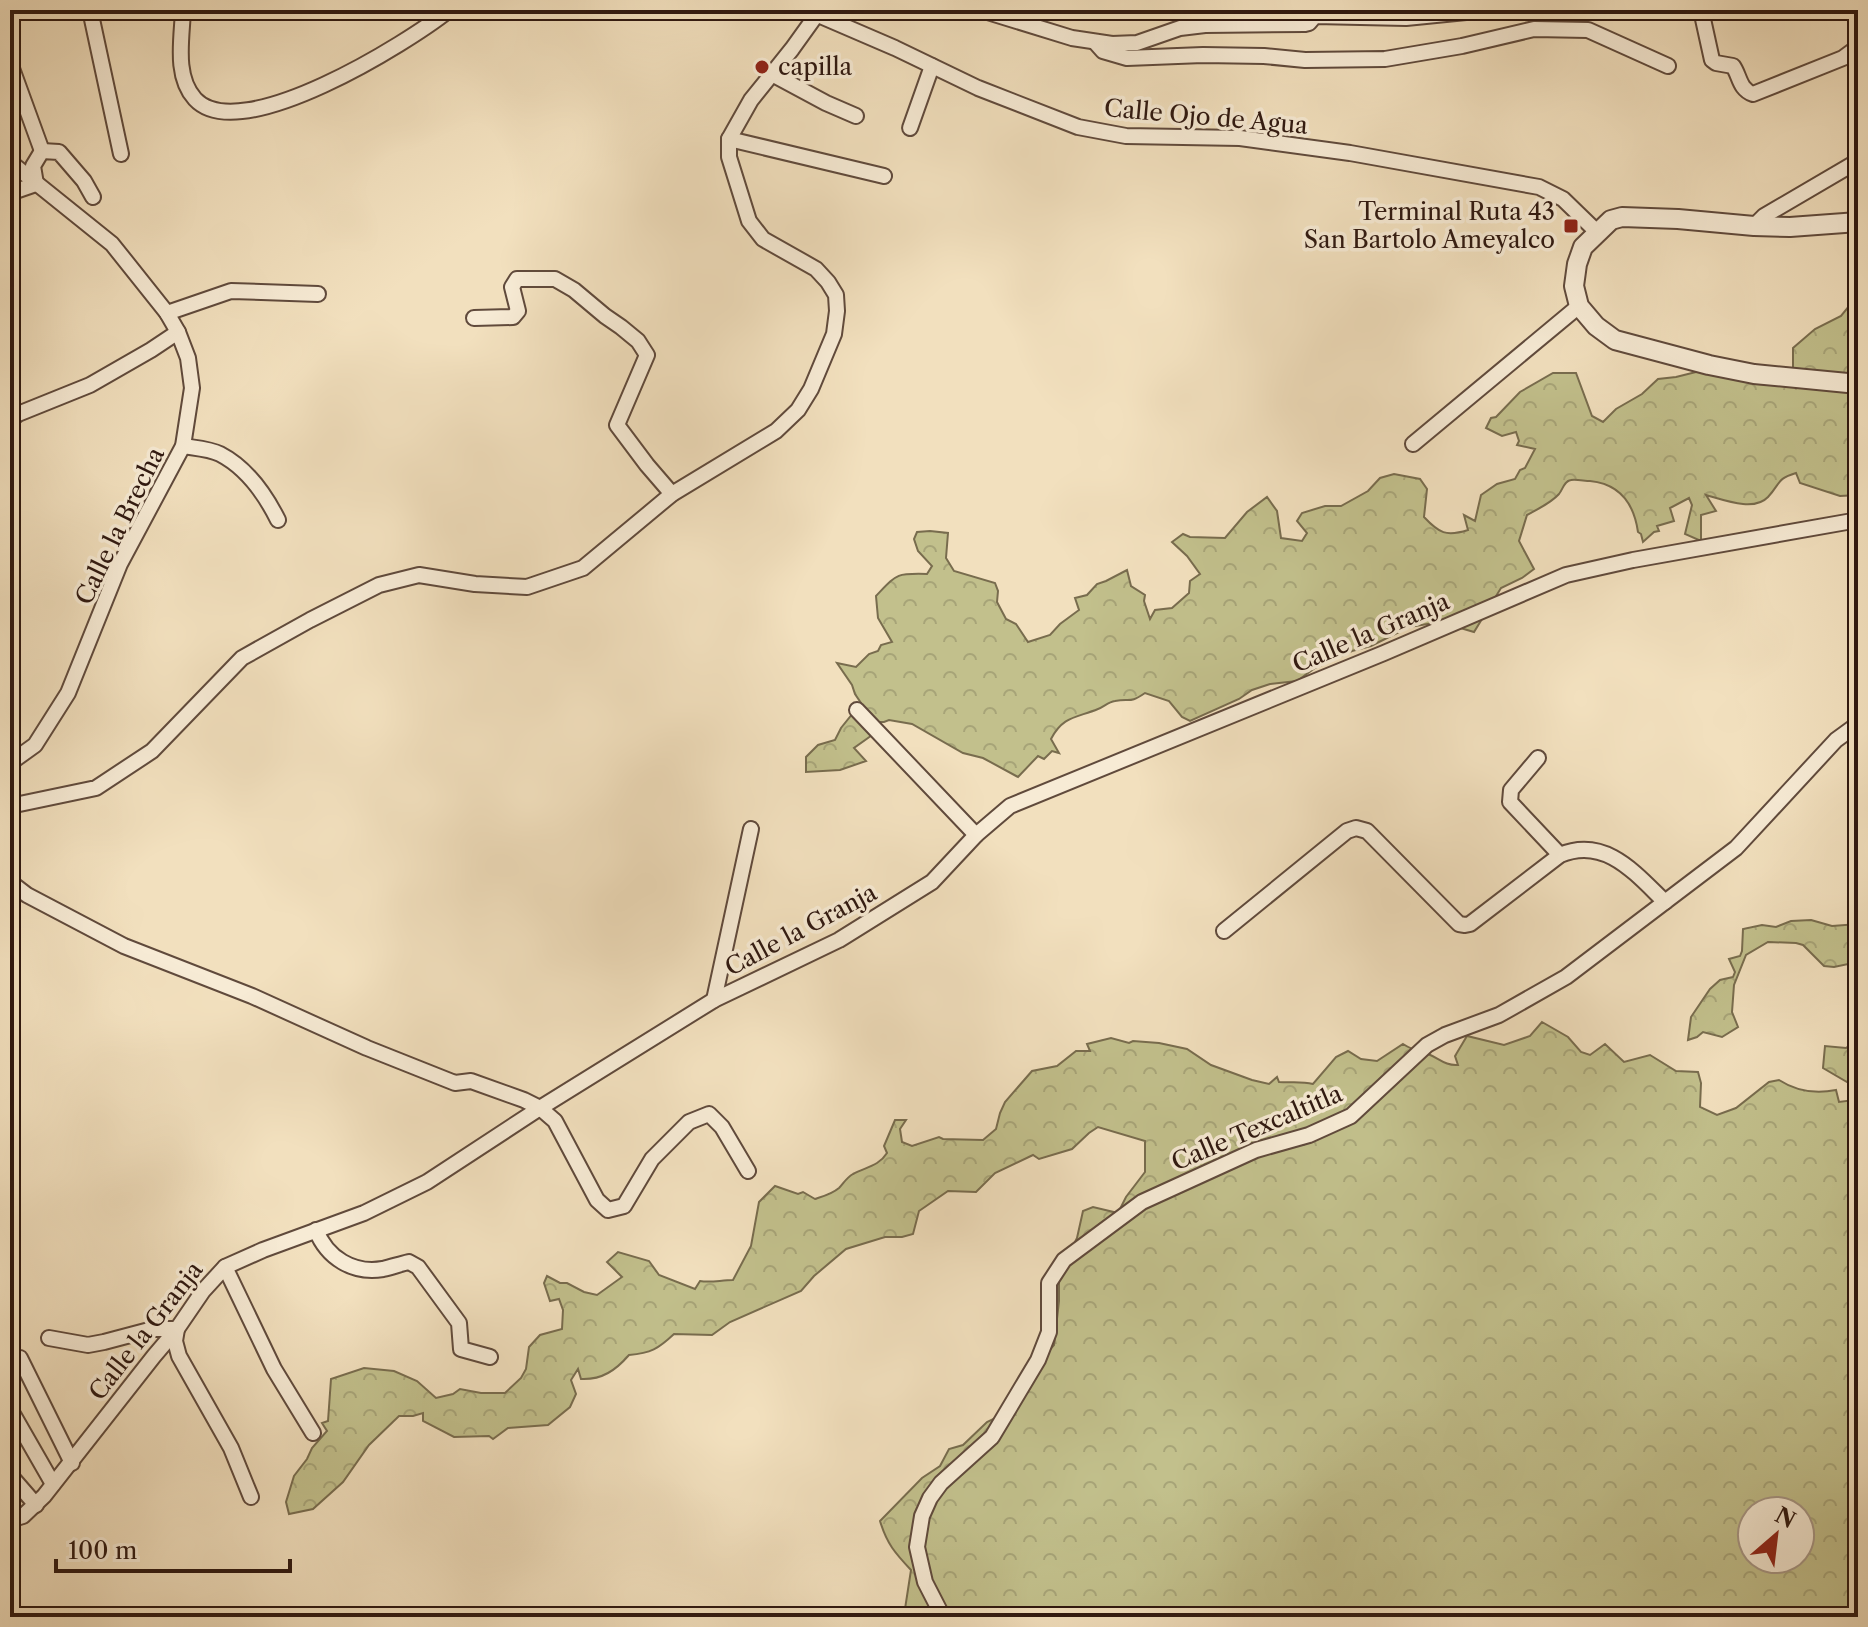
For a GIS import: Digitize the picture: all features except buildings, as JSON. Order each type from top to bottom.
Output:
[{"type":"street","points":[[90,10],[121,154]]},
{"type":"street","points":[[183,10],[183,77],[196,102],[222,113],[275,105],[355,71],[449,10]]},
{"type":"street","points":[[981,10],[1072,38],[1112,44],[1137,43],[1180,28],[1205,25],[1305,24],[1309,23],[1313,13],[1406,18],[1486,10]]},
{"type":"street","points":[[1701,10],[1712,60],[1733,66],[1745,91],[1753,94],[1843,58],[1858,47]]},
{"type":"street","points":[[10,806],[96,788],[152,751],[242,658],[379,585],[419,575],[475,584],[527,587],[583,568],[672,494],[776,431],[798,410],[811,389],[834,334],[836,295],[816,269],[763,239],[749,221],[729,157],[729,139],[751,100],[818,12]]},
{"type":"street","name":"Calle Ojo de Agua","points":[[818,12],[978,88],[1078,127],[1126,136],[1240,138],[1350,153],[1539,187],[1563,199],[1597,232]]},
{"type":"street","points":[[1095,42],[1103,51],[1127,58],[1203,55],[1305,60],[1385,59],[1462,46],[1534,29],[1588,30],[1668,66]]},
{"type":"street","points":[[10,63],[42,151]]},
{"type":"street","points":[[910,128],[932,66]]},
{"type":"street","points":[[772,74],[856,116]]},
{"type":"street","points":[[729,139],[884,176]]},
{"type":"street","points":[[10,193],[36,184],[33,166],[42,151]]},
{"type":"street","points":[[42,151],[59,152],[84,181],[93,197]]},
{"type":"street","points":[[1754,226],[1772,211],[1858,161]]},
{"type":"street","name":"Calle la Brecha","points":[[10,162],[112,244],[167,313],[178,332],[188,358],[192,388],[183,446],[120,564],[68,693],[35,745],[10,763]]},
{"type":"street","points":[[1858,222],[1790,227],[1622,217],[1611,220],[1583,247],[1574,286],[1579,306],[1596,326],[1615,340],[1754,374],[1858,384]]},
{"type":"street","points":[[474,318],[513,317],[518,311],[512,287],[517,279],[555,279],[574,290],[638,341],[647,355],[617,425],[672,494]]},
{"type":"street","points":[[167,313],[231,291],[318,294]]},
{"type":"street","points":[[1413,444],[1579,306]]},
{"type":"street","points":[[10,420],[90,385],[178,332]]},
{"type":"street","points":[[183,446],[219,453],[250,477],[278,520]]},
{"type":"street","name":"Calle la Granja","points":[[10,1520],[23,1516],[36,1505],[72,1463],[203,1291],[225,1267],[364,1213],[427,1182],[714,1000],[839,940],[906,899],[932,882],[976,835],[1010,806],[1566,575],[1858,520]]},
{"type":"street","points":[[857,710],[976,835]]},
{"type":"street","name":"Calle Texcaltitla","points":[[943,1617],[925,1582],[917,1547],[922,1516],[941,1483],[992,1437],[1038,1360],[1049,1332],[1049,1283],[1064,1260],[1142,1202],[1256,1150],[1309,1135],[1351,1116],[1427,1045],[1499,1015],[1566,977],[1736,848],[1836,740],[1858,724]]},
{"type":"street","points":[[1538,758],[1511,790],[1510,802],[1560,855]]},
{"type":"street","points":[[1224,931],[1347,831],[1356,828],[1367,831],[1459,924],[1470,924],[1560,855],[1575,849],[1602,851],[1624,863],[1665,902]]},
{"type":"street","points":[[714,1000],[751,829]]},
{"type":"street","points":[[10,882],[27,895],[124,946],[252,996],[367,1048],[455,1083],[471,1081],[540,1108],[555,1121],[597,1200],[608,1210],[624,1206],[652,1159],[689,1122],[709,1114],[722,1127],[748,1171]]},
{"type":"street","points":[[316,1230],[330,1255],[353,1267],[380,1270],[409,1262],[418,1267],[459,1323],[461,1349],[490,1357]]},
{"type":"street","points":[[225,1267],[274,1369],[313,1433]]},
{"type":"street","points":[[49,1338],[88,1345],[153,1329],[177,1329],[175,1341],[179,1356],[231,1448],[251,1497]]},
{"type":"street","points":[[20,1358],[72,1463]]},
{"type":"street","points":[[10,1409],[53,1484]]},
{"type":"street","points":[[10,1475],[36,1505]]},
{"type":"green space","points":[[1858,295],[1858,495],[1840,496],[1800,483],[1796,473],[1782,480],[1768,497],[1755,504],[1738,504],[1706,495],[1716,511],[1701,515],[1701,541],[1685,534],[1692,505],[1689,498],[1670,508],[1674,521],[1657,526],[1659,531],[1643,542],[1624,497],[1601,483],[1571,480],[1552,500],[1527,515],[1519,541],[1534,569],[1501,588],[1474,632],[1440,622],[1409,627],[1315,668],[1297,681],[1252,690],[1190,721],[1182,717],[1169,701],[1145,693],[1133,700],[1113,702],[1065,722],[1051,739],[1059,753],[1052,751],[1044,759],[1038,756],[1018,777],[983,758],[963,753],[912,724],[889,720],[869,722],[875,733],[854,748],[866,761],[840,770],[806,772],[806,757],[818,745],[835,740],[861,703],[837,663],[856,667],[869,654],[878,651],[881,645],[892,642],[878,618],[876,596],[898,576],[927,574],[932,566],[918,551],[914,539],[917,532],[948,533],[946,558],[954,571],[995,583],[997,602],[1006,619],[1016,624],[1028,642],[1050,635],[1079,610],[1075,598],[1087,595],[1097,584],[1127,570],[1131,586],[1145,595],[1150,619],[1155,610],[1172,608],[1189,593],[1190,581],[1200,574],[1172,542],[1183,534],[1225,538],[1247,512],[1267,497],[1277,511],[1281,538],[1302,541],[1307,533],[1297,521],[1302,513],[1325,506],[1341,506],[1368,491],[1380,478],[1394,474],[1420,479],[1427,489],[1424,517],[1434,527],[1448,533],[1468,530],[1464,515],[1475,521],[1481,495],[1497,484],[1515,479],[1535,449],[1517,445],[1516,432],[1502,436],[1486,428],[1491,418],[1496,417],[1520,392],[1553,373],[1576,373],[1592,416],[1603,422],[1658,379],[1720,366],[1779,383],[1793,367],[1793,348],[1815,329],[1841,316]]},
{"type":"green space","points":[[1811,920],[1832,926],[1858,924],[1858,962],[1824,966],[1803,945],[1768,942],[1746,955],[1734,985],[1732,1012],[1738,1027],[1722,1037],[1703,1032],[1688,1040],[1691,1017],[1710,989],[1720,980],[1733,977],[1735,972],[1729,959],[1740,956],[1743,929]]},
{"type":"green space","points":[[1542,1022],[1568,1037],[1581,1052],[1590,1055],[1605,1044],[1624,1062],[1650,1055],[1676,1071],[1698,1072],[1700,1107],[1717,1115],[1736,1108],[1769,1082],[1779,1080],[1806,1091],[1836,1090],[1839,1102],[1854,1100],[1858,1108],[1858,1617],[900,1617],[905,1609],[911,1570],[892,1548],[880,1521],[922,1478],[940,1466],[949,1449],[963,1445],[987,1422],[1008,1412],[1025,1378],[1054,1345],[1059,1274],[1077,1238],[1083,1211],[1093,1207],[1118,1213],[1145,1172],[1145,1141],[1098,1127],[1072,1149],[1039,1159],[1033,1155],[995,1173],[976,1192],[948,1191],[919,1211],[913,1234],[885,1237],[846,1249],[801,1291],[730,1322],[712,1335],[674,1334],[654,1349],[629,1355],[614,1369],[596,1378],[581,1379],[578,1369],[571,1380],[576,1394],[570,1407],[548,1425],[508,1428],[493,1439],[489,1436],[454,1437],[423,1421],[423,1413],[399,1416],[369,1445],[343,1482],[313,1509],[289,1514],[286,1502],[294,1476],[327,1431],[322,1423],[328,1421],[331,1379],[364,1368],[394,1371],[417,1381],[436,1398],[460,1389],[505,1393],[526,1369],[529,1347],[540,1335],[562,1329],[563,1310],[559,1299],[550,1301],[544,1283],[547,1276],[597,1295],[622,1277],[607,1262],[618,1252],[649,1261],[659,1275],[695,1289],[700,1281],[733,1280],[751,1246],[759,1202],[775,1186],[798,1194],[803,1192],[815,1199],[834,1192],[851,1176],[884,1157],[887,1153],[884,1146],[895,1120],[906,1120],[900,1129],[902,1142],[912,1146],[939,1137],[983,1140],[996,1129],[1005,1102],[1032,1071],[1057,1066],[1076,1051],[1090,1051],[1087,1044],[1111,1038],[1187,1049],[1211,1065],[1269,1084],[1277,1077],[1279,1082],[1313,1084],[1336,1057],[1348,1051],[1361,1059],[1377,1061],[1403,1044],[1446,1063],[1458,1065],[1455,1056],[1467,1036],[1504,1045],[1530,1036]]},
{"type":"green space","points":[[1858,1039],[1858,1071],[1847,1082],[1823,1068],[1825,1046],[1846,1048]]},
{"type":"place","name":"capilla","points":[[762,67]]},
{"type":"place","name":"Terminal Ruta 43 San Bartolo Ameyalco","points":[[1571,226]]}]
